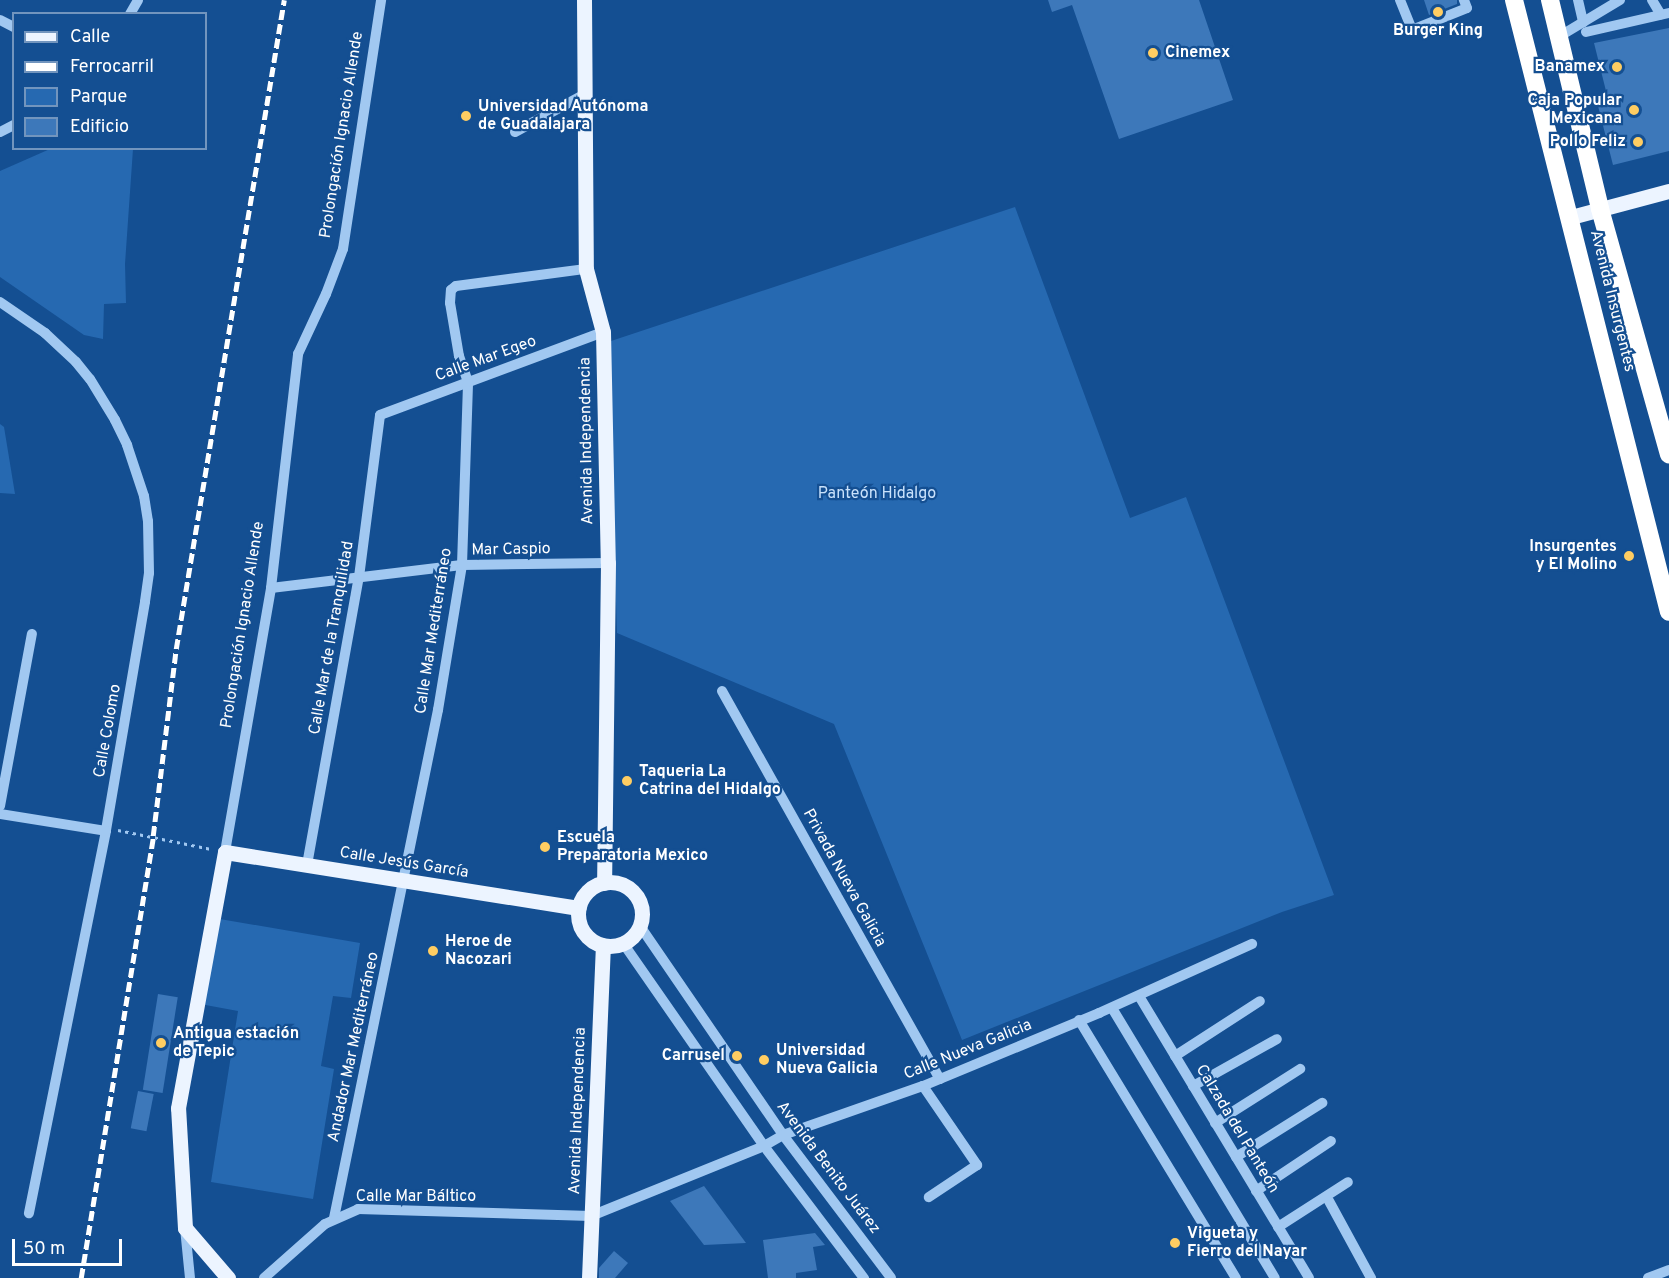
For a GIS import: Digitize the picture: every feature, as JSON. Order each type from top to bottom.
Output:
[{"type":"highway","name":"Avenida Insurgentes","points":[[1514,0],[1665,586],[1669,612]]},
{"type":"highway","name":"Avenida Insurgentes","points":[[1550,0],[1600,209],[1669,454]]},
{"type":"main road","name":"Avenida Independencia","points":[[584,0],[586,269],[603,332],[608,564],[604,883]]},
{"type":"main road","points":[[1571,217],[1669,191]]},
{"type":"main road","name":"Calle Jesús García","points":[[225,852],[579,909]]},
{"type":"main road","name":"Prolongación Ignacio Allende","points":[[185,1228],[178,1108],[225,852]]},
{"type":"main road","points":[[604,883],[623,885],[632,890],[641,907],[640,926],[635,934],[623,943],[603,945],[594,941],[581,927],[579,909],[587,892],[604,883]]},
{"type":"main road","name":"Avenida Independencia","points":[[589,1278],[603,945]]},
{"type":"main road","points":[[185,1228],[228,1278]]},
{"type":"street","name":"Prolongación Ignacio Allende","points":[[225,852],[271,588],[298,354],[326,294],[343,249],[381,0]]},
{"type":"street","points":[[1400,0],[1412,30],[1467,8],[1464,0]]},
{"type":"street","points":[[1578,0],[1584,27]]},
{"type":"street","points":[[1584,27],[1620,0]]},
{"type":"street","points":[[1560,36],[1584,27],[1665,14],[1656,1]]},
{"type":"street","points":[[515,132],[585,94]]},
{"type":"street","points":[[0,121],[12,126]]},
{"type":"street","points":[[0,132],[12,126]]},
{"type":"street","points":[[468,382],[459,357],[450,303],[451,290],[456,286],[586,269]]},
{"type":"street","name":"Calle Colomo","points":[[0,302],[45,333],[76,362],[90,379],[115,420],[144,496],[148,521],[147,592],[106,831],[29,1214]]},
{"type":"street","name":"Calle Mar Egeo","points":[[380,415],[603,332]]},
{"type":"street","name":"Calle Mar Mediterráneo","points":[[403,882],[438,710],[462,566],[468,382]]},
{"type":"street","name":"Calle Mar de la Tranquilidad","points":[[307,866],[359,577],[380,415]]},
{"type":"street","name":"Mar Caspio","points":[[271,588],[462,566],[608,564]]},
{"type":"street","points":[[0,806],[32,634]]},
{"type":"street","name":"Privada Nueva Galicia","points":[[722,691],[940,1079]]},
{"type":"street","points":[[0,814],[106,831]]},
{"type":"street","name":"Andador Mar Mediterráneo","points":[[334,1218],[403,882]]},
{"type":"street","name":"Avenida Benito Juárez","points":[[640,926],[783,1135],[891,1278]]},
{"type":"street","points":[[623,943],[764,1146],[864,1278]]},
{"type":"street","name":"Calle Nueva Galicia","points":[[591,1216],[764,1146],[783,1135],[923,1086],[1112,1008],[1252,944]]},
{"type":"street","name":"Calzada del Panteón","points":[[1138,996],[1309,1278]]},
{"type":"street","points":[[1175,1056],[1260,1001]]},
{"type":"street","points":[[1112,1008],[1275,1278]]},
{"type":"street","points":[[1079,1020],[1236,1278]]},
{"type":"street","points":[[1193,1086],[1277,1039]]},
{"type":"street","points":[[1215,1123],[1300,1069]]},
{"type":"street","points":[[923,1086],[977,1165],[929,1197]]},
{"type":"street","points":[[1236,1157],[1322,1103]]},
{"type":"street","points":[[1256,1191],[1331,1141]]},
{"type":"street","points":[[1278,1227],[1348,1182]]},
{"type":"street","points":[[1329,1201],[1371,1278]]},
{"type":"street","name":"Calle Mar Báltico","points":[[264,1278],[316,1230],[334,1218],[358,1209],[591,1216]]},
{"type":"street","points":[[185,1228],[190,1278]]},
{"type":"street","points":[[1648,1278],[1669,1270]]},
{"type":"path","points":[[106,831],[115,829],[225,852]]},
{"type":"green space","points":[[48,150],[133,150],[125,264],[126,303],[104,304],[103,339],[84,335],[0,277],[0,171]]},
{"type":"green space","name":"Panteón Hidalgo","points":[[1015,207],[1130,518],[1186,497],[1334,895],[1282,912],[962,1040],[834,724],[617,633],[608,342]]},
{"type":"green space","points":[[0,424],[4,427],[15,494],[0,493]]},
{"type":"green space","points":[[214,918],[360,943],[351,998],[333,996],[321,1066],[334,1069],[313,1199],[211,1182],[238,1011],[200,1004]]},
{"type":"building","name":"Cinemex","points":[[1048,0],[1199,0],[1233,100],[1119,139],[1072,5],[1052,12]]},
{"type":"building","name":"Burger King","points":[[1424,0],[1457,0],[1457,4],[1429,15]]},
{"type":"building","points":[[1669,28],[1669,151],[1613,165],[1597,102],[1608,99],[1594,43]]},
{"type":"building","name":"Antigua estación de Tepic","points":[[158,994],[178,997],[163,1093],[143,1090]]},
{"type":"building","points":[[138,1091],[154,1094],[146,1131],[131,1128]]},
{"type":"building","points":[[704,1186],[746,1243],[704,1245],[670,1201]]},
{"type":"building","points":[[815,1233],[825,1245],[813,1247],[817,1270],[796,1273],[796,1278],[768,1278],[763,1240]]},
{"type":"building","points":[[614,1251],[628,1263],[615,1278],[599,1278],[599,1268]]},
{"type":"railway","points":[[81,1278],[153,836],[176,649],[284,0]]},
{"type":"place","name":"Burger King","points":[[1438,12]]},
{"type":"place","name":"Cinemex","points":[[1153,53]]},
{"type":"place","name":"Banamex","points":[[1617,67]]},
{"type":"place","name":"Caja Popular Mexicana","points":[[1634,110]]},
{"type":"place","name":"Universidad Autónoma de Guadalajara","points":[[466,116]]},
{"type":"place","name":"Pollo Feliz","points":[[1638,142]]},
{"type":"place","name":"Insurgentes y El Molino","points":[[1629,556]]},
{"type":"place","name":"Taqueria La Catrina del Hidalgo","points":[[627,781]]},
{"type":"place","name":"Escuela Preparatoria Mexico","points":[[545,847]]},
{"type":"place","name":"Heroe de Nacozari","points":[[433,951]]},
{"type":"place","name":"Antigua estación de Tepic","points":[[161,1043]]},
{"type":"place","name":"Carrusel","points":[[737,1056]]},
{"type":"place","name":"Universidad Nueva Galicia","points":[[764,1060]]},
{"type":"place","name":"Vigueta y Fierro del Nayar","points":[[1175,1243]]}]
